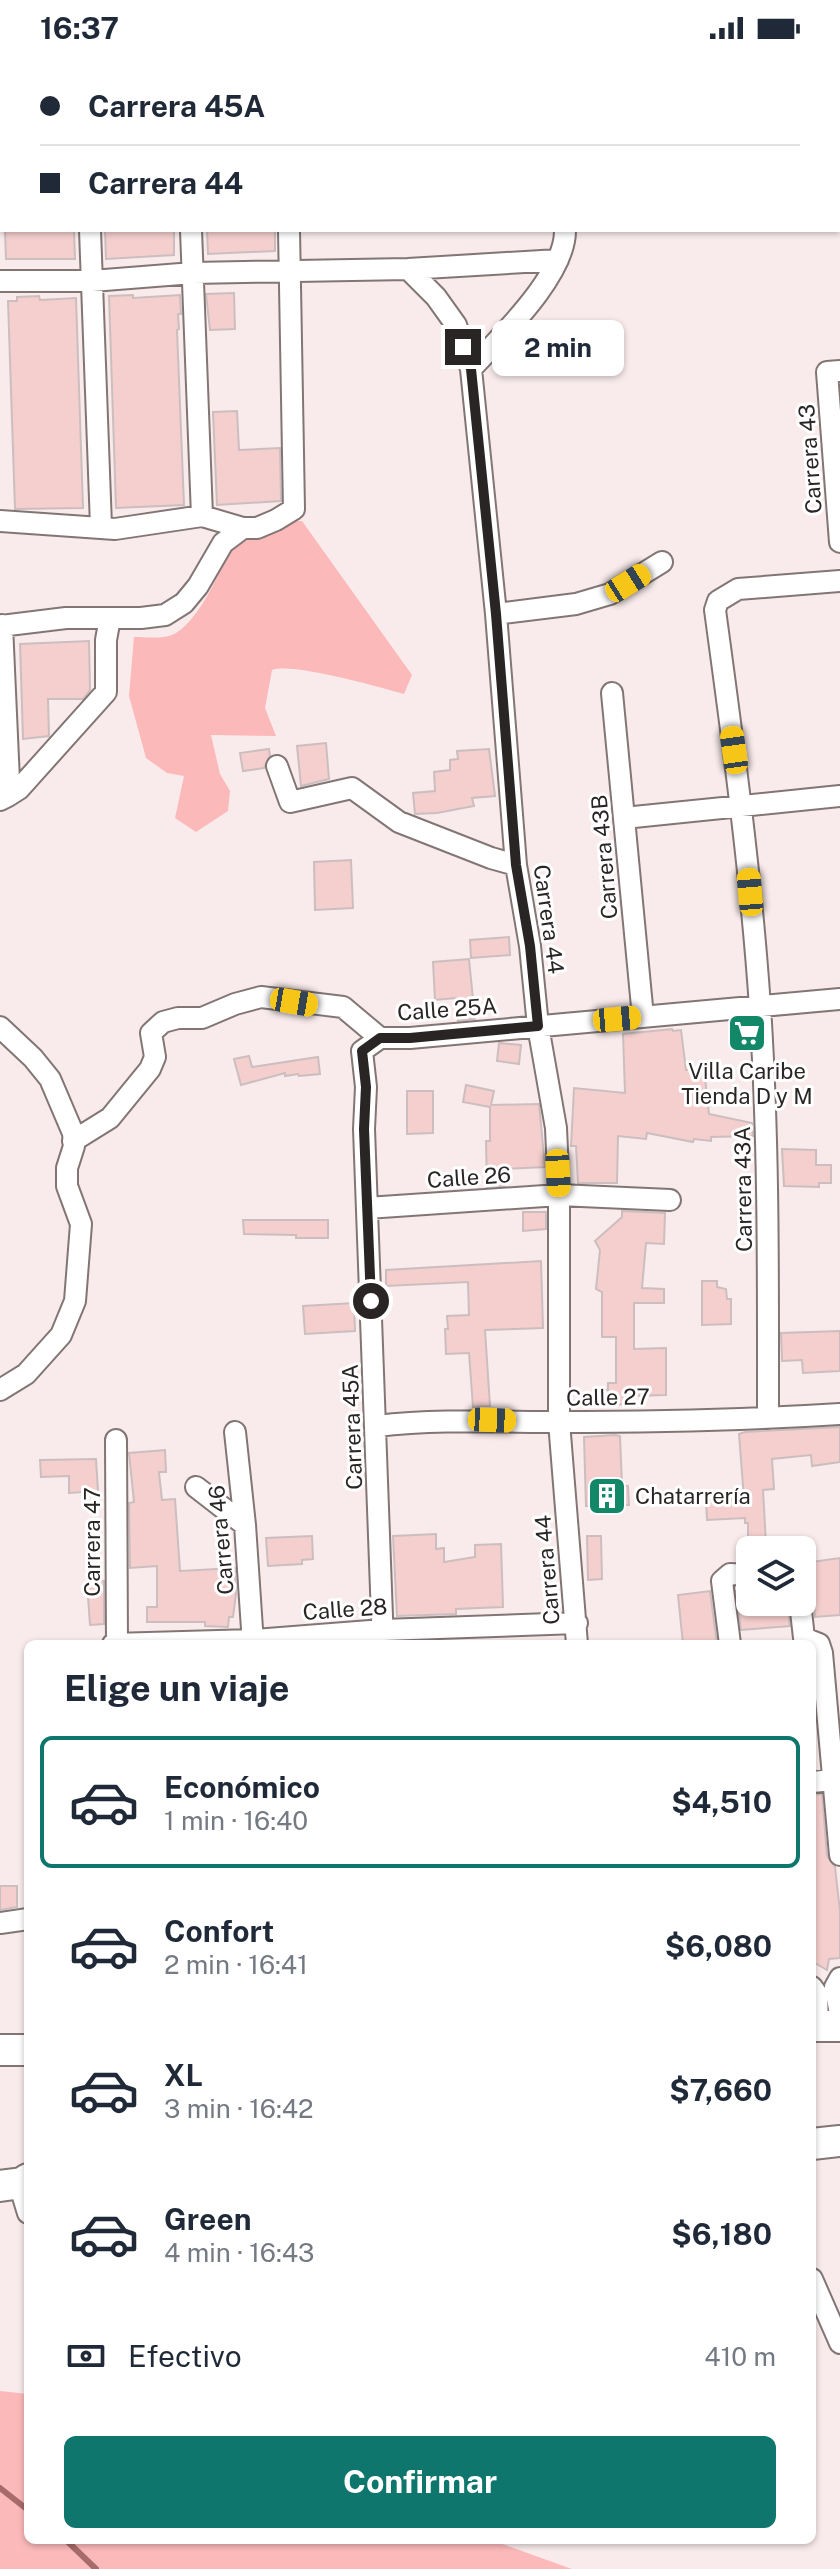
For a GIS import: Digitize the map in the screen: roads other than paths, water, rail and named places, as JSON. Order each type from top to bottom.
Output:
[{"type":"highway","points":[[816,2144],[840,2141]]},
{"type":"street","points":[[90,232],[101,526]]},
{"type":"street","points":[[191,232],[202,516]]},
{"type":"street","points":[[0,521],[115,529],[202,516],[243,528],[257,528],[294,509],[289,232]]},
{"type":"street","points":[[471,369],[540,291],[558,260],[565,232]]},
{"type":"street","points":[[0,281],[92,281],[193,273],[408,269],[558,260]]},
{"type":"street","name":"Carrera 44","points":[[408,269],[436,297],[456,325],[471,369],[496,614],[516,865],[530,946],[538,1026],[556,1128],[559,1422],[577,1640]]},
{"type":"street","name":"Carrera 43","points":[[833,371],[840,542]]},
{"type":"street","points":[[110,618],[106,640],[106,692],[19,789],[4,798],[1,626],[66,618],[165,615],[184,603],[198,586],[223,543],[243,528]]},
{"type":"street","points":[[496,614],[576,604],[610,594],[662,562]]},
{"type":"street","name":"Carrera 43A","points":[[768,1418],[769,1204],[760,1006],[742,806],[715,610],[718,601],[738,589],[840,581]]},
{"type":"street","name":"Carrera 43B","points":[[612,693],[643,1017]]},
{"type":"street","points":[[277,766],[290,802],[352,788],[399,822],[516,865]]},
{"type":"street","points":[[624,818],[840,796]]},
{"type":"street","points":[[73,1141],[110,1118],[150,1069],[155,1057],[151,1033],[163,1022],[178,1018],[202,1018],[261,997],[343,1007],[380,1038]]},
{"type":"street","name":"Calle 25A","points":[[367,1208],[366,1087],[362,1051],[380,1038],[410,1038],[840,999]]},
{"type":"street","points":[[0,1027],[50,1079],[73,1133],[67,1186],[81,1224],[75,1301],[61,1335],[26,1374],[0,1390]]},
{"type":"street","name":"Calle 26","points":[[367,1208],[559,1195],[670,1200]]},
{"type":"street","name":"Carrera 45A","points":[[367,1208],[383,1637]]},
{"type":"street","name":"Calle 27","points":[[377,1426],[432,1420],[559,1422],[840,1414]]},
{"type":"street","name":"Carrera 46","points":[[235,1432],[253,1640]]},
{"type":"street","name":"Carrera 47","points":[[116,1440],[116,1640]]},
{"type":"street","points":[[196,1487],[245,1525]]},
{"type":"street","points":[[729,1640],[722,1581],[730,1574],[736,1574]]},
{"type":"street","points":[[802,1616],[804,1638],[809,1640]]},
{"type":"street","name":"Calle 28","points":[[305,1640],[577,1623]]},
{"type":"street","points":[[816,1643],[822,1653],[840,1855]]},
{"type":"street","points":[[816,1782],[833,1780]]},
{"type":"street","points":[[0,1923],[24,1920]]},
{"type":"street","points":[[827,2023],[840,1978]]},
{"type":"street","points":[[816,1993],[827,2023]]},
{"type":"street","points":[[816,2288],[840,2343]]},
{"type":"waterway","points":[[0,2488],[24,2507]]},
{"type":"waterway","points":[[70,2544],[96,2569]]},
{"type":"place","name":"Villa Caribe Tienda D y M","points":[[747,1033]]},
{"type":"place","name":"Chatarrería","points":[[607,1496]]}]
